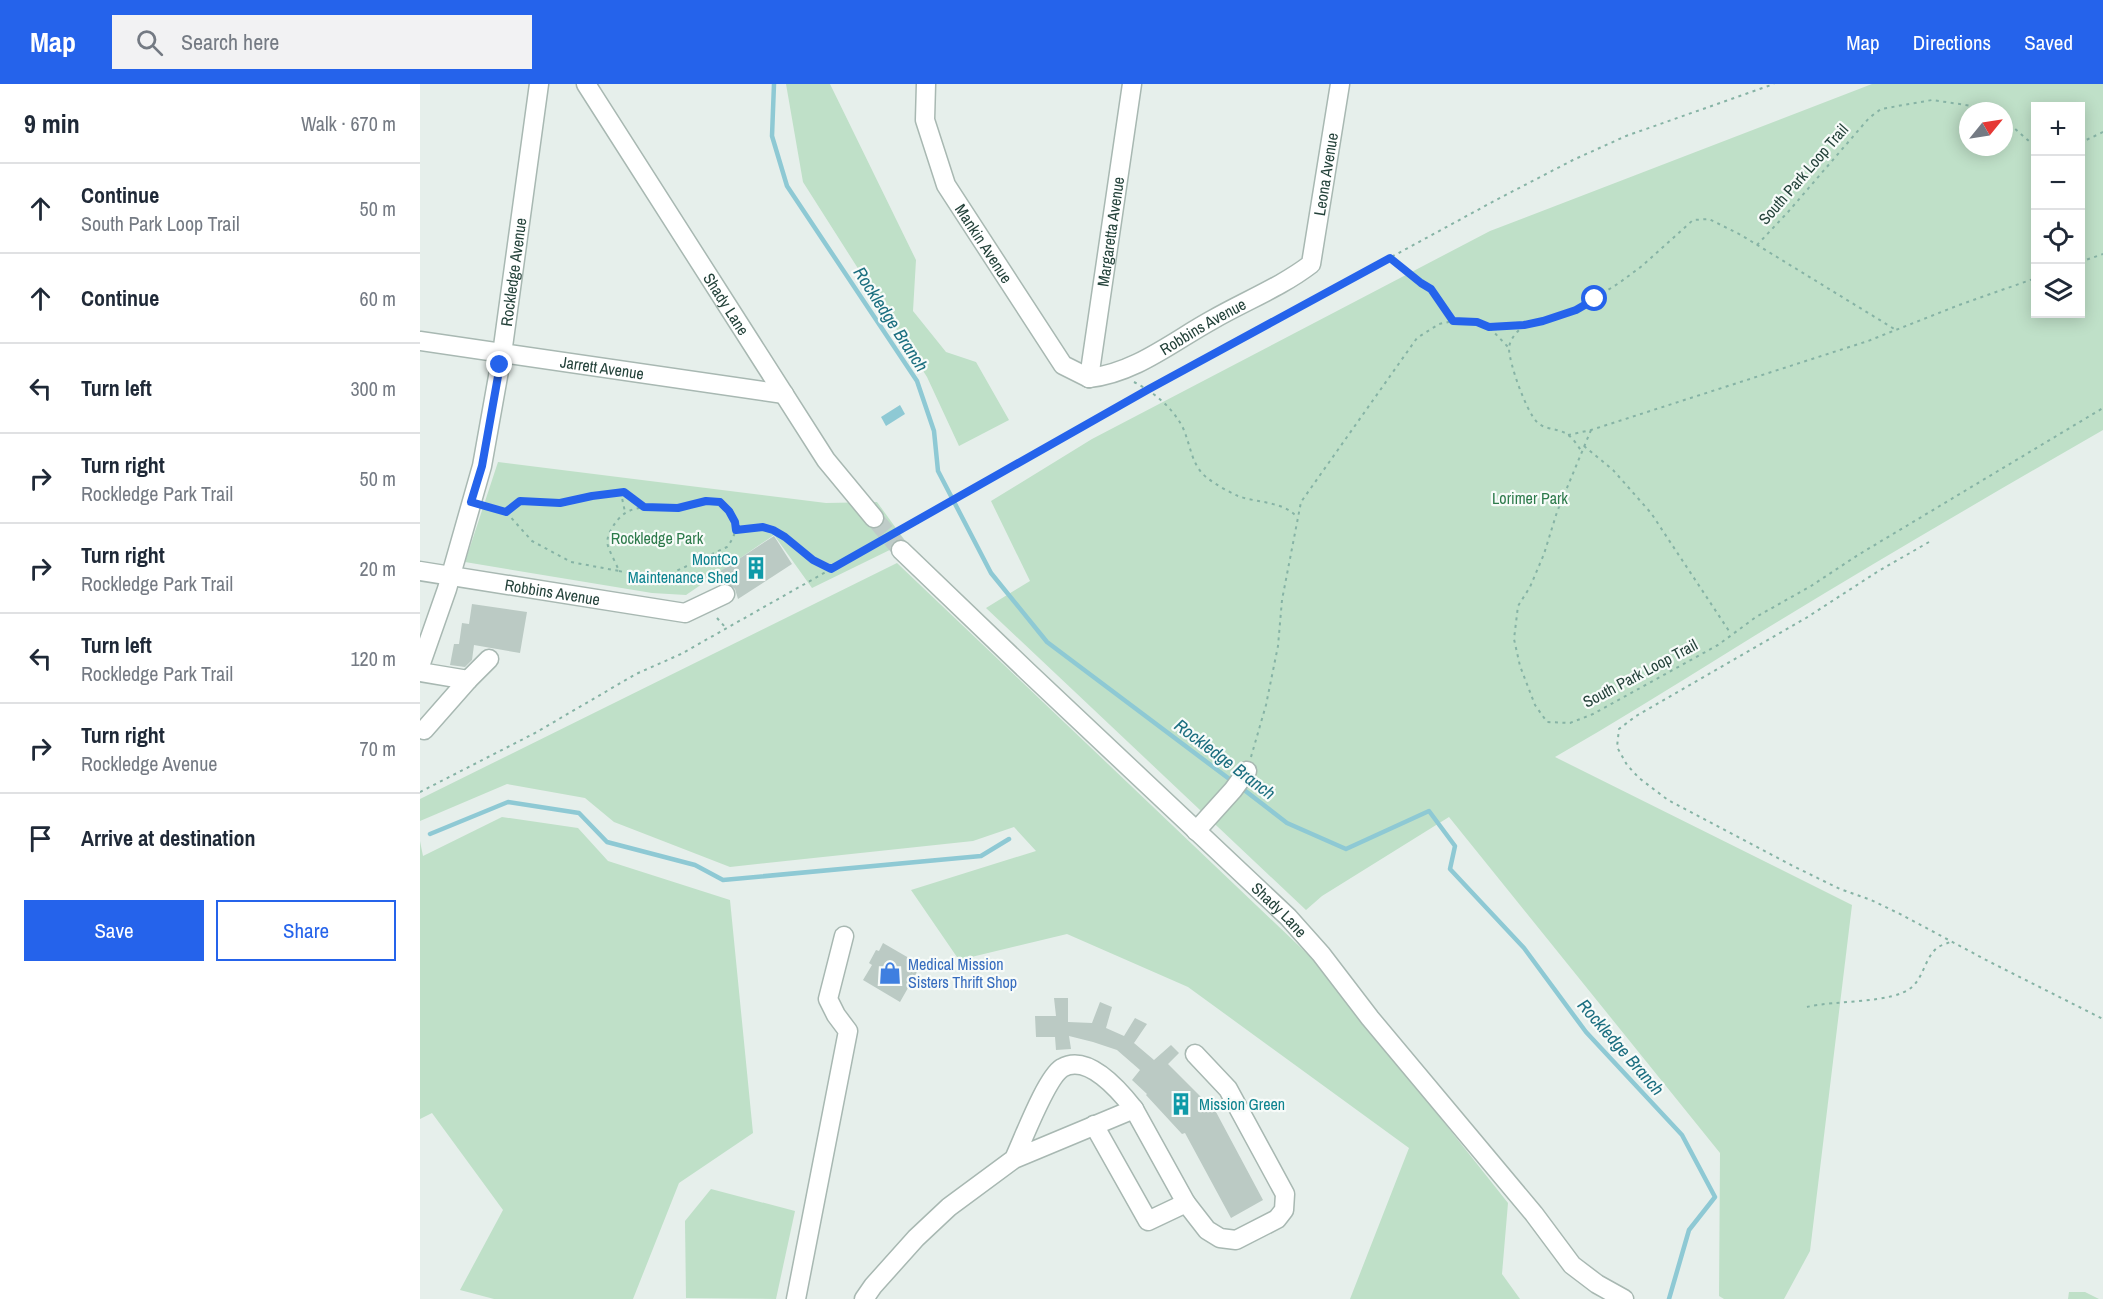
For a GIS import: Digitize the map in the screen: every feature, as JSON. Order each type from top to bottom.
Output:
[{"type":"street","name":"Rockledge Avenue","points":[[420,666],[450,576],[482,466],[502,354],[539,84]]},
{"type":"street","name":"Shady Lane","points":[[586,84],[826,460],[874,518]]},
{"type":"street","name":"Mankin Avenue","points":[[926,84],[925,120],[946,185],[1064,364],[1089,378]]},
{"type":"street","name":"Margaretta Avenue","points":[[1089,378],[1132,84]]},
{"type":"street","name":"Leona Avenue","points":[[1311,264],[1340,84]]},
{"type":"street","name":"Robbins Avenue","points":[[1089,378],[1107,376],[1137,364],[1213,319],[1293,278],[1311,264]]},
{"type":"street","name":"Jarrett Avenue","points":[[420,341],[760,392],[784,393]]},
{"type":"street","name":"Shady Lane","points":[[901,549],[1288,918],[1321,954],[1370,1018],[1534,1214],[1572,1265],[1597,1284],[1624,1299]]},
{"type":"street","name":"Robbins Avenue","points":[[420,571],[716,616]]},
{"type":"street","points":[[716,616],[725,594]]},
{"type":"street","points":[[424,730],[489,659]]},
{"type":"street","points":[[420,672],[468,680]]},
{"type":"street","points":[[1196,831],[1247,771]]},
{"type":"street","points":[[796,1299],[848,1031],[828,999],[844,936]]},
{"type":"street","points":[[1014,1159],[1051,1080],[1062,1068],[1074,1065],[1087,1066],[1118,1088],[1134,1109],[1186,1203],[1207,1230],[1220,1238],[1236,1240],[1277,1219],[1284,1210],[1285,1194],[1228,1089],[1195,1054]]},
{"type":"street","points":[[864,1299],[916,1238],[941,1215],[1014,1159],[1134,1109]]},
{"type":"street","points":[[1094,1125],[1148,1221],[1186,1203]]},
{"type":"path","points":[[420,792],[535,734],[636,674],[681,654],[716,616],[831,569],[1149,389],[1573,160],[1626,136],[1774,84]]},
{"type":"path","name":"South Park Loop Trail","points":[[1453,321],[1477,322],[1489,327],[1524,325],[1576,310],[1642,266],[1693,220],[1709,219],[1723,224],[1757,245],[1869,118],[1881,110],[1932,100],[1959,104]]},
{"type":"path","points":[[2013,127],[2031,142]]},
{"type":"path","points":[[2085,141],[2103,132]]},
{"type":"path","points":[[1757,245],[1896,330]]},
{"type":"path","points":[[2085,260],[2103,254]]},
{"type":"path","points":[[1247,771],[1266,705],[1278,646],[1282,600],[1301,502],[1417,338],[1439,324],[1453,321],[1431,289],[1390,258]]},
{"type":"path","points":[[1489,327],[1509,348],[1519,388],[1537,423],[1547,429],[1568,435],[1591,430],[1780,370],[2031,280]]},
{"type":"path","points":[[1509,348],[1513,337],[1524,325]]},
{"type":"path","points":[[1123,370],[1133,381],[1149,389],[1173,412],[1183,429],[1195,466],[1206,477],[1238,496],[1290,509],[1297,517]]},
{"type":"path","name":"South Park Loop Trail","points":[[1582,452],[1557,512],[1544,554],[1530,587],[1518,606],[1515,639],[1520,666],[1535,705],[1547,722],[1570,723],[1593,714],[1718,645],[1756,617],[1811,586],[1858,555],[2103,408]]},
{"type":"path","points":[[1582,452],[1591,430]]},
{"type":"path","points":[[1568,435],[1582,452]]},
{"type":"path","points":[[1584,446],[1613,470],[1651,513],[1731,635]]},
{"type":"path","points":[[506,512],[520,501],[560,503],[624,492],[644,507]]},
{"type":"path","points":[[618,493],[622,498],[625,513]]},
{"type":"path","points":[[471,502],[506,512],[532,541],[571,562],[647,577],[670,574],[727,547],[736,530],[735,522],[720,502],[706,501],[678,508],[635,508],[625,513],[609,534],[607,545],[619,571]]},
{"type":"path","points":[[736,530],[763,527],[773,530],[813,560],[831,569]]},
{"type":"path","points":[[1929,542],[1877,572],[1806,618],[1636,716],[1619,729],[1617,747],[1627,765],[1639,778],[1668,800],[1793,866],[1891,910],[2103,1019]]},
{"type":"path","points":[[1807,1008],[1821,1004],[1882,998],[1902,993],[1911,988],[1920,978],[1929,958],[1937,948],[1950,942]]},
{"type":"green space","points":[[786,84],[830,84],[916,260],[913,311],[946,352],[976,362],[1009,420],[959,446],[927,377],[803,182]]},
{"type":"green space","name":"Lorimer Park","points":[[1872,84],[2103,84],[2103,430],[1869,567],[1555,757],[1852,905],[1810,1251],[1784,1299],[1724,1299],[1719,1296],[1720,1153],[1449,817],[1322,896],[1306,910],[986,608],[1030,581],[991,501],[1092,439],[1490,231]]},
{"type":"green space","name":"Rockledge Park","points":[[498,462],[826,503],[877,502],[906,542],[812,588],[774,535],[686,595],[652,593],[465,562]]},
{"type":"green space","points":[[897,563],[1319,965],[1508,1203],[1502,1274],[1520,1299],[1350,1299],[1409,1148],[1188,987],[1067,934],[959,960],[911,890],[1036,851],[1014,827],[973,841],[730,867],[614,822],[585,798],[507,784],[420,821],[420,799]]},
{"type":"green space","points":[[502,817],[578,828],[608,861],[730,900],[753,1133],[679,1183],[633,1299],[494,1299],[460,1290],[503,1210],[432,1113],[420,1119],[420,841],[423,856]]},
{"type":"green space","points":[[711,1189],[795,1211],[776,1299],[686,1298],[685,1221]]},
{"type":"green space","points":[[2069,1292],[2085,1292],[2099,1299],[2068,1299]]},
{"type":"water","points":[[900,405],[905,414],[886,426],[881,417]]},
{"type":"building","name":"MontCo Maintenance Shed","points":[[774,536],[792,564],[738,599],[735,589],[719,572]]},
{"type":"building","points":[[472,604],[527,612],[520,653],[474,645],[472,660],[465,667],[450,665],[454,644],[459,644],[462,623],[469,624]]},
{"type":"building","points":[[883,943],[921,965],[900,1002],[863,980],[872,965],[869,963],[876,950],[879,951]]},
{"type":"building","name":"Mission Green","points":[[1054,998],[1068,998],[1068,1022],[1092,1023],[1100,1002],[1112,1007],[1106,1028],[1124,1036],[1135,1018],[1147,1024],[1134,1043],[1154,1060],[1171,1045],[1179,1053],[1168,1064],[1216,1112],[1263,1200],[1231,1218],[1185,1133],[1182,1134],[1132,1080],[1140,1070],[1117,1050],[1069,1036],[1071,1049],[1056,1050],[1055,1037],[1036,1037],[1035,1016],[1056,1016]]},
{"type":"waterway","name":"Rockledge Branch","points":[[774,84],[772,136],[787,186],[917,381],[934,431],[938,471],[991,573],[1047,642],[1232,781]]},
{"type":"waterway","name":"Rockledge Branch","points":[[1239,786],[1287,823],[1346,849],[1429,811],[1455,846],[1450,869],[1524,948],[1586,1032],[1682,1135],[1715,1197],[1689,1230],[1669,1299]]},
{"type":"waterway","points":[[430,834],[508,802],[579,813],[607,842],[695,865],[723,880],[981,856],[1009,839]]},
{"type":"tunnel","points":[[874,518],[901,550]]},
{"type":"place","name":"MontCo Maintenance Shed","points":[[756,568]]},
{"type":"place","name":"Medical Mission Sisters Thrift Shop","points":[[890,973]]},
{"type":"place","name":"Mission Green","points":[[1181,1104]]},
{"type":"route","points":[[500,365],[482,466],[471,502],[506,512],[520,501],[560,503],[624,492],[644,507],[678,508],[706,501],[720,502],[729,511],[735,522],[736,530],[763,527],[773,530],[813,560],[831,569],[1149,389],[1390,258],[1400,268],[1431,289],[1453,321],[1477,322],[1489,327],[1524,325],[1576,310],[1595,299]]}]
